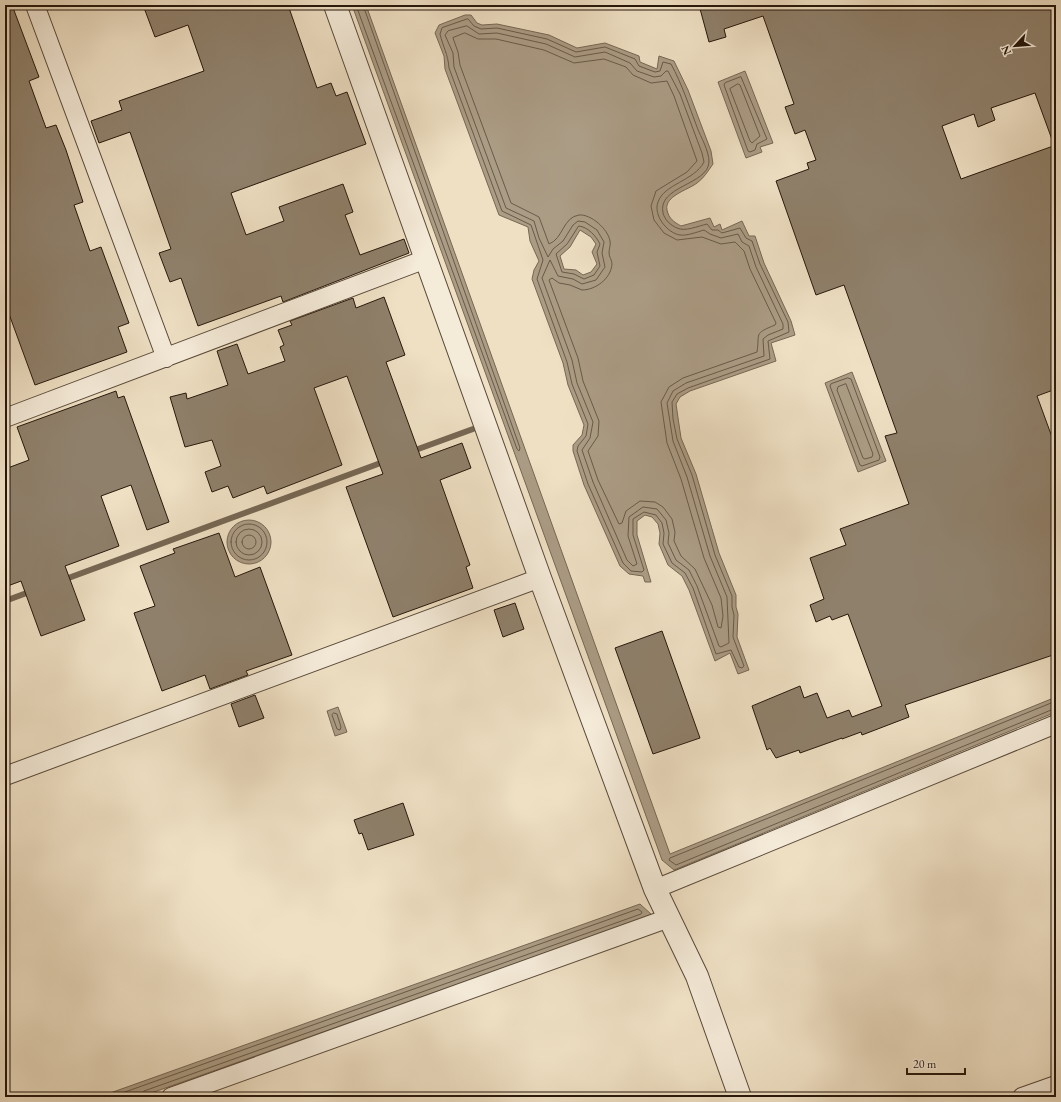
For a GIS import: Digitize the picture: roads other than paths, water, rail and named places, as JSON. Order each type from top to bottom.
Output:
[{"type":"street","points":[[35,5],[166,358]]},
{"type":"street","points":[[335,5],[540,578],[655,888],[697,976],[740,1097]]},
{"type":"street","points":[[5,418],[426,259]]},
{"type":"street","points":[[5,776],[540,578]]},
{"type":"street","points":[[655,888],[1056,724]]},
{"type":"street","points":[[171,1097],[669,918]]},
{"type":"street","points":[[1022,1097],[1056,1085]]},
{"type":"water","points":[[352,5],[366,5],[670,854],[1056,697],[1056,712],[674,870],[662,860]]},
{"type":"water","points":[[465,15],[471,15],[477,23],[482,25],[497,24],[549,35],[577,48],[605,43],[639,56],[640,62],[657,69],[659,56],[674,61],[688,90],[711,151],[713,164],[699,181],[669,201],[667,210],[669,216],[681,226],[710,218],[714,227],[720,224],[722,230],[742,221],[749,236],[755,236],[764,263],[791,321],[795,335],[771,343],[776,361],[690,391],[680,397],[676,404],[681,438],[696,474],[719,553],[736,595],[736,607],[738,614],[737,637],[749,670],[738,674],[730,653],[715,661],[689,590],[682,576],[668,565],[659,544],[660,533],[658,524],[652,517],[645,515],[637,521],[637,535],[651,582],[645,582],[643,576],[629,574],[620,566],[584,485],[573,451],[573,445],[582,435],[584,425],[568,385],[563,363],[532,279],[534,270],[539,261],[530,241],[528,227],[499,215],[445,69],[444,56],[435,33],[439,25]],"holes":[[[580,230],[591,237],[596,244],[592,252],[597,264],[591,272],[583,275],[576,270],[564,269],[560,256],[570,247]]]},
{"type":"water","points":[[745,71],[773,143],[760,147],[762,152],[746,158],[718,82]]},
{"type":"water","points":[[852,372],[886,461],[858,472],[825,383]]},
{"type":"water","points":[[253,520],[258,521],[265,526],[270,533],[270,551],[265,558],[258,563],[245,564],[240,563],[233,558],[228,551],[227,538],[228,533],[233,526],[240,521]]},
{"type":"water","points":[[338,707],[347,732],[335,736],[327,711]]},
{"type":"water","points":[[640,904],[652,915],[140,1097],[99,1097]]},
{"type":"waterway","points":[[410,452],[473,429]]},
{"type":"waterway","points":[[63,580],[386,461]]},
{"type":"waterway","points":[[5,601],[32,591]]}]
